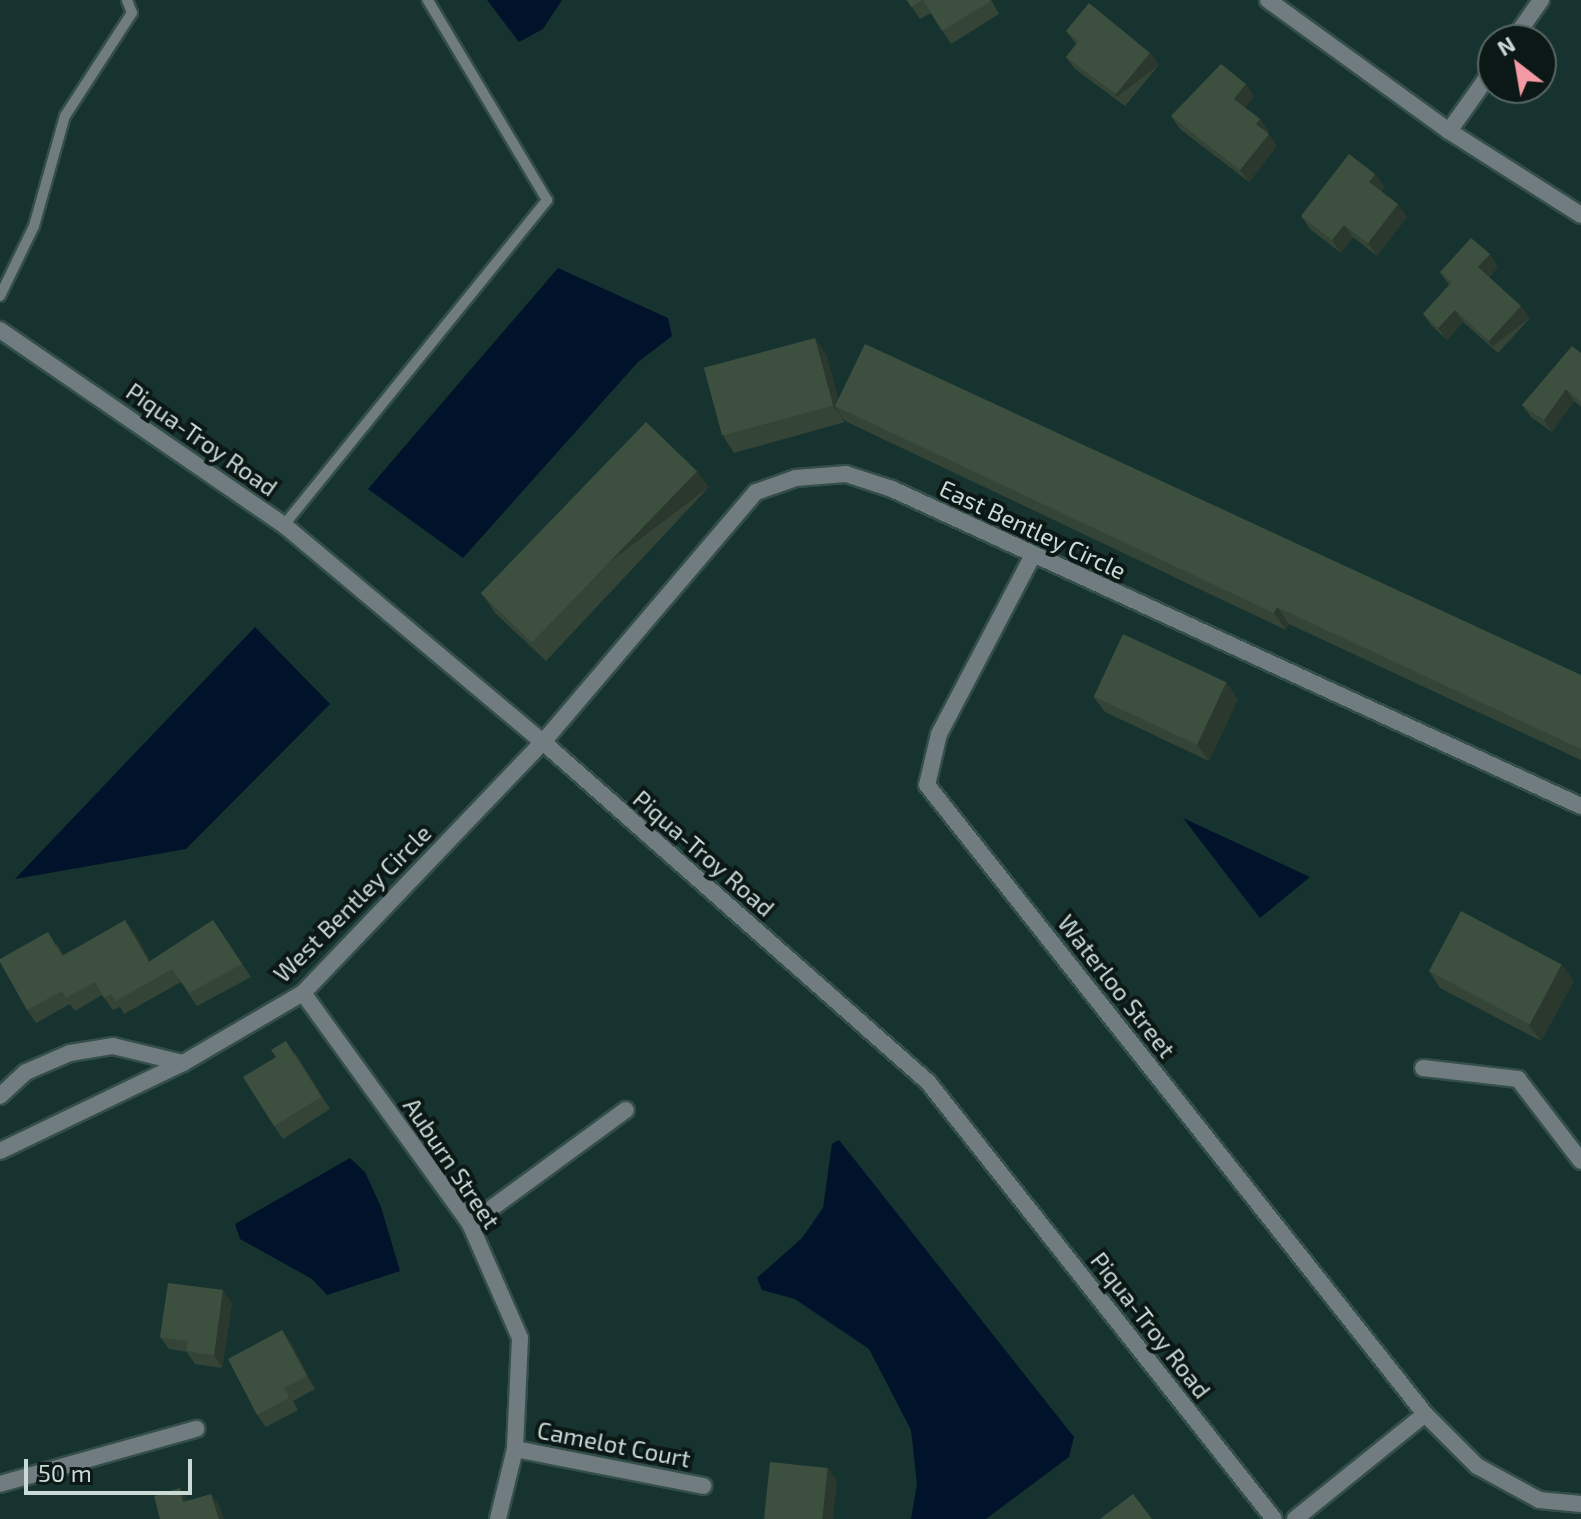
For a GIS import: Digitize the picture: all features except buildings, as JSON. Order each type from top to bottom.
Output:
[{"type":"street","points":[[1268,0],[1449,131],[1581,215]]},
{"type":"street","points":[[1524,24],[1541,0]]},
{"type":"street","points":[[1449,131],[1477,92]]},
{"type":"street","name":"Piqua-Troy Road","points":[[0,330],[284,525],[543,742],[928,1082],[1274,1519]]},
{"type":"street","name":"East Bentley Circle","points":[[543,742],[756,492],[796,478],[846,474],[892,489],[1032,557],[1581,806]]},
{"type":"street","name":"Waterloo Street","points":[[1032,557],[939,734],[927,785],[1425,1414]]},
{"type":"street","name":"West Bentley Circle","points":[[0,1151],[183,1063],[303,993],[543,742]]},
{"type":"street","name":"Auburn Street","points":[[303,993],[470,1224],[520,1338],[515,1449],[498,1519]]},
{"type":"street","points":[[0,1096],[26,1072],[70,1053],[113,1046],[183,1063]]},
{"type":"street","points":[[1423,1068],[1518,1079],[1581,1161]]},
{"type":"street","points":[[470,1224],[626,1110]]},
{"type":"street","points":[[1295,1519],[1425,1414],[1477,1466],[1539,1500],[1581,1504]]},
{"type":"street","points":[[0,1484],[196,1429]]},
{"type":"street","name":"Camelot Court","points":[[515,1449],[703,1486]]},
{"type":"lane","points":[[0,296],[34,226],[65,116],[132,13],[127,0]]},
{"type":"lane","points":[[284,525],[547,200],[428,0]]},
{"type":"water","points":[[487,0],[562,0],[543,29],[519,42]]},
{"type":"water","points":[[558,268],[668,318],[672,336],[638,362],[463,558],[368,489]]},
{"type":"water","points":[[255,627],[330,704],[186,849],[15,879]]},
{"type":"water","points":[[1183,818],[1310,877],[1260,918]]},
{"type":"water","points":[[839,1140],[1074,1437],[1069,1457],[986,1519],[911,1519],[917,1484],[911,1430],[869,1349],[795,1299],[762,1290],[757,1278],[802,1238],[823,1208],[832,1144]]},
{"type":"water","points":[[350,1158],[365,1172],[381,1207],[400,1271],[327,1295],[312,1279],[240,1239],[235,1224]]}]
